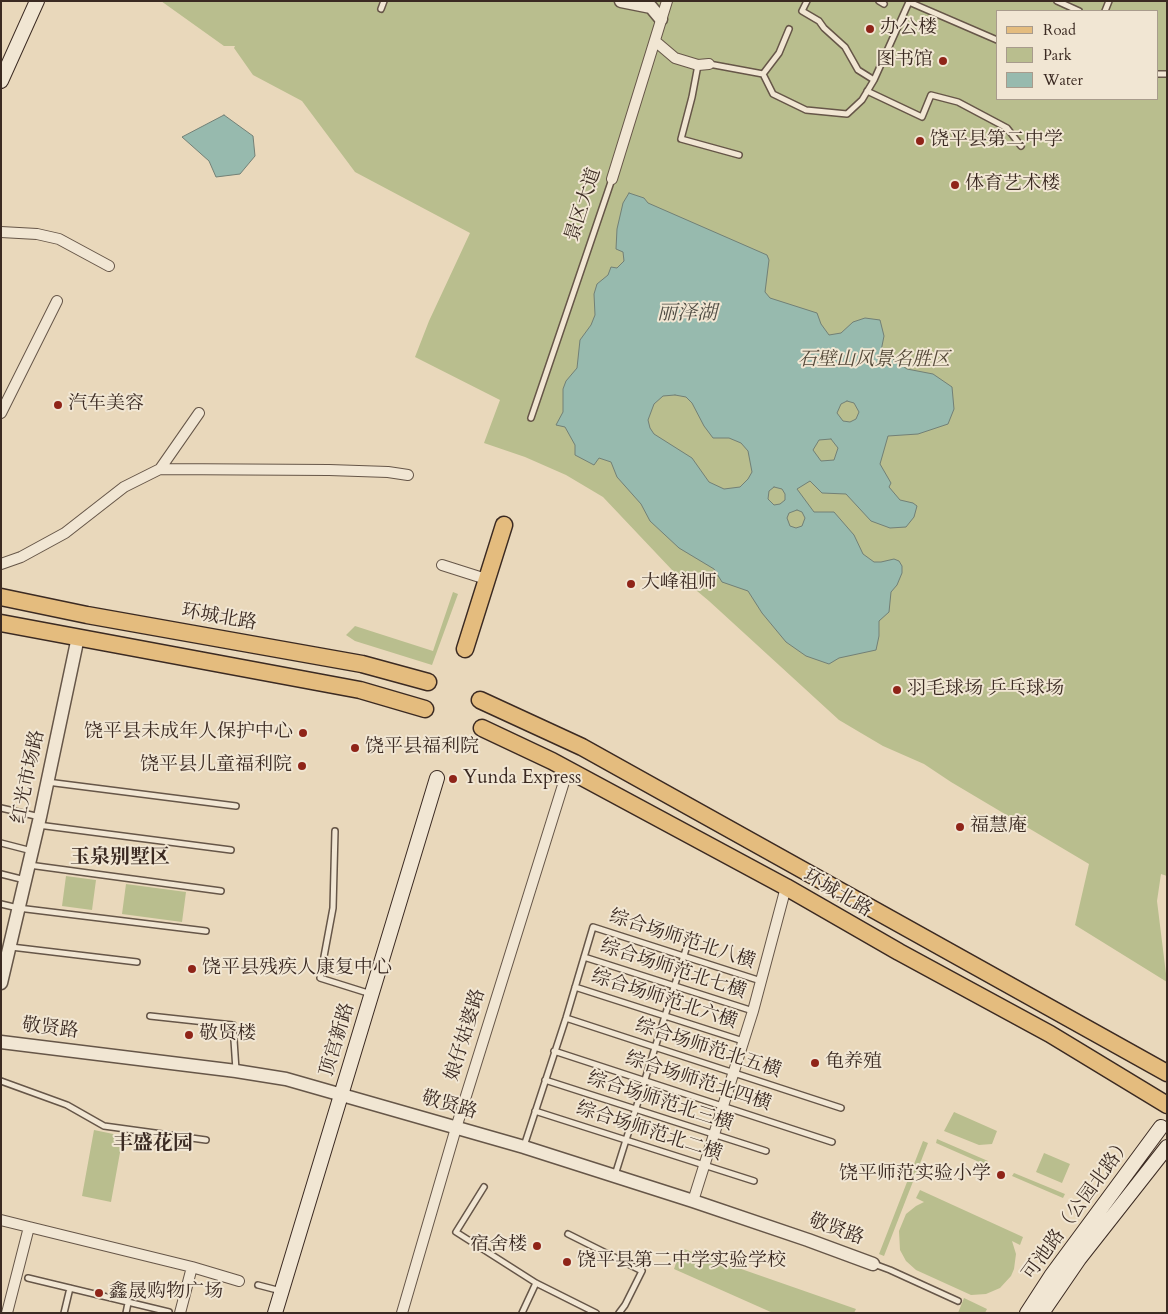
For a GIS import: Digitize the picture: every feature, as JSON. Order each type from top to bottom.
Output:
[{"type":"main road","points":[[1,81],[37,1]]},
{"type":"main road","points":[[465,649],[504,525]]},
{"type":"main road","name":"环城北路","points":[[1,597],[362,664],[428,682]]},
{"type":"main road","points":[[1,623],[360,690],[425,709]]},
{"type":"main road","name":"环城北路","points":[[480,700],[582,747],[1167,1073]]},
{"type":"main road","name":"环城北路","points":[[482,728],[568,770],[786,888],[1050,1034],[1167,1105]]},
{"type":"main road","name":"顶宫新路","points":[[275,1313],[437,778]]},
{"type":"main road","name":"可池路（公园北路）","points":[[1027,1313],[1057,1268],[1160,1127]]},
{"type":"main road","name":"可池路（公园北路）","points":[[1042,1313],[1079,1259],[1167,1147]]},
{"type":"street","points":[[621,1],[650,4],[661,19]]},
{"type":"street","name":"景区大道","points":[[612,179],[667,1]]},
{"type":"street","points":[[654,41],[675,58],[698,65],[710,64]]},
{"type":"street","points":[[1,232],[37,234],[59,239],[109,266]]},
{"type":"street","points":[[1,413],[57,301]]},
{"type":"street","points":[[160,469],[199,413]]},
{"type":"street","points":[[1,564],[21,557],[65,533],[124,487],[160,469],[330,470],[388,472],[408,475]]},
{"type":"street","points":[[442,565],[486,579]]},
{"type":"street","name":"红光市场路","points":[[2,975],[39,821],[78,637]]},
{"type":"street","name":"娘仔姑婆路","points":[[402,1313],[456,1128],[568,770]]},
{"type":"street","points":[[692,1201],[744,1041],[786,888]]},
{"type":"street","name":"敬贤路","points":[[1,1042],[286,1079],[524,1147],[692,1201],[873,1264]]},
{"type":"street","points":[[1,1220],[192,1267],[239,1281]]},
{"type":"street","points":[[7,1313],[29,1227]]},
{"type":"street","points":[[180,1313],[192,1267]]},
{"type":"lane","points":[[381,9],[384,1]]},
{"type":"lane","points":[[807,1],[802,11],[819,21],[845,47],[858,70],[874,80]]},
{"type":"lane","points":[[1057,1],[1077,10]]},
{"type":"lane","points":[[763,74],[773,94],[806,110],[847,114],[862,100],[874,80],[909,2],[996,40]]},
{"type":"lane","points":[[763,74],[779,53],[789,30]]},
{"type":"lane","points":[[710,64],[763,74]]},
{"type":"lane","points":[[698,65],[681,139],[739,155]]},
{"type":"lane","points":[[867,91],[922,116],[931,95],[958,102],[1007,128],[1021,146]]},
{"type":"lane","name":"景区大道","points":[[531,418],[612,179]]},
{"type":"lane","points":[[47,782],[236,806]]},
{"type":"lane","points":[[1,808],[39,821],[231,850]]},
{"type":"lane","points":[[335,831],[333,908],[320,978],[372,994]]},
{"type":"lane","points":[[1,844],[32,851]]},
{"type":"lane","points":[[29,865],[221,891]]},
{"type":"lane","points":[[1,874],[25,880]]},
{"type":"lane","points":[[1,904],[18,908],[206,931]]},
{"type":"lane","name":"综合场师范北八横","points":[[584,957],[593,927],[761,981]]},
{"type":"lane","points":[[10,940],[137,962]]},
{"type":"lane","points":[[615,1176],[686,949]]},
{"type":"lane","points":[[524,1147],[584,957]]},
{"type":"lane","name":"综合场师范北七横","points":[[584,957],[753,1011]]},
{"type":"lane","name":"综合场师范北六横","points":[[575,987],[744,1041]]},
{"type":"lane","points":[[150,1016],[233,1025],[236,1071]]},
{"type":"lane","name":"综合场师范北五横","points":[[566,1018],[840,1108]]},
{"type":"lane","name":"综合场师范北四横","points":[[554,1051],[832,1142]]},
{"type":"lane","name":"综合场师范北三横","points":[[545,1080],[766,1151]]},
{"type":"lane","points":[[1,1081],[67,1105],[104,1126],[206,1140]]},
{"type":"lane","name":"综合场师范北二横","points":[[535,1112],[754,1181]]},
{"type":"lane","points":[[484,1188],[456,1232],[536,1283],[596,1313]]},
{"type":"lane","points":[[568,1234],[642,1271],[619,1313]]},
{"type":"lane","points":[[873,1264],[958,1302]]},
{"type":"lane","points":[[28,1278],[168,1312]]},
{"type":"lane","points":[[522,1313],[536,1283]]},
{"type":"lane","points":[[258,1285],[282,1291]]},
{"type":"lane","points":[[64,1313],[70,1288]]},
{"type":"lane","points":[[126,1313],[128,1302]]},
{"type":"green space","name":"石壁山风景名胜区","points":[[161,1],[1167,1],[1167,876],[1161,874],[1157,901],[1167,982],[1075,925],[1089,864],[924,764],[883,746],[839,720],[709,601],[673,571],[603,497],[566,475],[525,457],[484,443],[500,400],[415,357],[429,321],[470,233],[355,172],[302,101],[253,75],[234,48],[235,46],[224,46]]},
{"type":"green space","points":[[453,592],[458,594],[432,665],[355,641],[346,635],[355,626],[433,651]]},
{"type":"green space","points":[[66,876],[96,880],[92,910],[62,906]]},
{"type":"green space","points":[[126,884],[186,892],[182,922],[122,914]]},
{"type":"green space","points":[[954,1112],[997,1131],[992,1144],[979,1145],[944,1131]]},
{"type":"green space","points":[[94,1130],[123,1136],[111,1202],[82,1196]]},
{"type":"green space","points":[[937,1139],[988,1161],[986,1165],[936,1143]]},
{"type":"green space","points":[[923,1141],[928,1143],[884,1256],[879,1254]]},
{"type":"green space","points":[[1044,1153],[1070,1164],[1062,1183],[1036,1172]]},
{"type":"green space","points":[[1014,1173],[1065,1194],[1063,1198],[1012,1176]]},
{"type":"green space","points":[[920,1190],[1023,1237],[1020,1245],[1012,1241],[1016,1254],[1014,1269],[1011,1276],[1000,1288],[986,1294],[971,1295],[916,1270],[906,1261],[900,1250],[899,1231],[906,1214],[924,1202],[916,1198]]},
{"type":"green space","points":[[681,1248],[856,1309],[854,1313],[773,1313],[674,1269]]},
{"type":"green space","points":[[964,1298],[987,1309],[985,1313],[958,1313]]},
{"type":"water","points":[[224,115],[253,136],[255,156],[240,174],[216,177],[209,161],[182,137]]},
{"type":"water","name":"丽泽湖","points":[[629,193],[644,198],[648,203],[767,255],[769,260],[765,292],[770,298],[817,313],[821,324],[829,335],[841,333],[853,322],[865,318],[880,320],[884,336],[881,351],[907,369],[933,374],[952,387],[954,409],[948,424],[918,434],[888,436],[880,464],[891,483],[889,487],[900,500],[917,506],[914,517],[906,527],[890,528],[871,521],[846,494],[822,493],[810,481],[797,489],[814,512],[834,512],[854,535],[863,554],[874,562],[894,559],[899,561],[902,566],[902,573],[897,585],[891,592],[889,612],[879,621],[879,636],[876,650],[839,658],[829,664],[806,656],[786,642],[762,613],[748,591],[722,582],[714,569],[679,548],[650,521],[641,504],[617,477],[611,462],[599,458],[594,465],[575,455],[575,445],[565,427],[556,425],[563,412],[563,389],[566,381],[577,368],[580,340],[591,325],[595,315],[594,294],[597,284],[608,275],[611,267],[617,268],[624,261],[623,252],[616,249],[617,229],[623,203]],"holes":[[[675,395],[686,397],[692,403],[704,426],[713,438],[729,438],[741,443],[748,451],[752,472],[740,487],[724,489],[709,482],[692,458],[654,434],[648,420],[654,404],[663,396]],[[847,401],[854,403],[859,412],[856,419],[850,422],[843,421],[837,413],[841,404]],[[831,439],[838,448],[834,460],[821,461],[813,450],[819,440]],[[774,487],[782,489],[785,494],[785,500],[780,504],[774,505],[768,499],[769,491]],[[797,510],[802,512],[805,518],[802,526],[796,528],[790,526],[787,518],[789,513]]]},
{"type":"place","name":"办公楼","points":[[870,29]]},
{"type":"place","name":"图书馆","points":[[943,61]]},
{"type":"place","name":"饶平县第二中学","points":[[920,141]]},
{"type":"place","name":"体育艺术楼","points":[[955,185]]},
{"type":"place","name":"汽车美容","points":[[58,405]]},
{"type":"place","name":"大峰祖师","points":[[631,584]]},
{"type":"place","name":"羽毛球场 乒乓球场","points":[[897,690]]},
{"type":"place","name":"饶平县未成年人保护中心","points":[[303,733]]},
{"type":"place","name":"饶平县福利院","points":[[355,748]]},
{"type":"place","name":"饶平县儿童福利院","points":[[302,766]]},
{"type":"place","name":"Yunda Express","points":[[453,779]]},
{"type":"place","name":"福慧庵","points":[[960,827]]},
{"type":"place","name":"饶平县残疾人康复中心","points":[[192,969]]},
{"type":"place","name":"敬贤楼","points":[[189,1035]]},
{"type":"place","name":"龟养殖","points":[[815,1063]]},
{"type":"place","name":"饶平师范实验小学","points":[[1001,1175]]},
{"type":"place","name":"宿舍楼","points":[[537,1246]]},
{"type":"place","name":"饶平县第二中学实验学校","points":[[567,1262]]},
{"type":"place","name":"鑫晟购物广场","points":[[99,1293]]},
{"type":"district","name":"玉泉别墅区","points":[[120,858]]},
{"type":"district","name":"丰盛花园","points":[[153,1144]]}]
